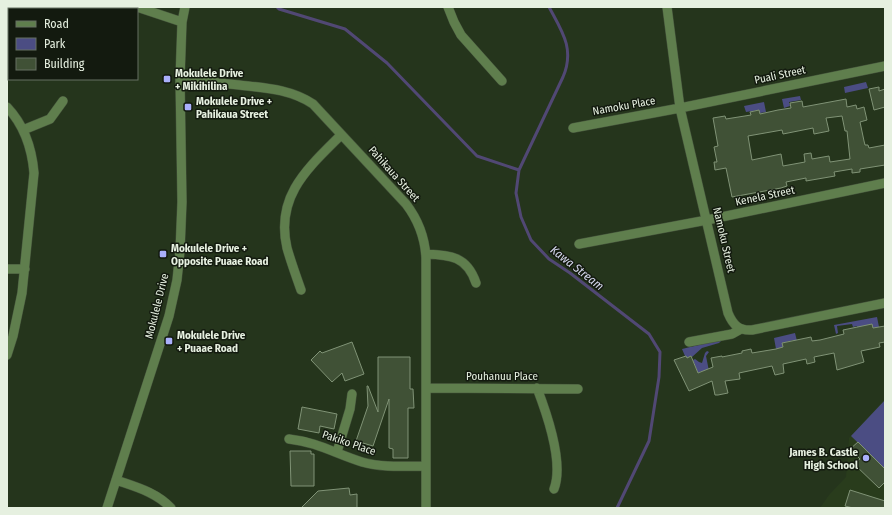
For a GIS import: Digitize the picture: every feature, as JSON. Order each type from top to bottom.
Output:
[{"type":"street","points":[[137,7],[182,22]]},
{"type":"street","name":"Mokulele Drive","points":[[107,508],[169,316],[177,280],[182,202],[180,80],[184,7]]},
{"type":"street","points":[[448,7],[461,35],[502,81]]},
{"type":"street","name":"Namoku Street","points":[[667,7],[680,108],[728,313],[732,322],[740,329]]},
{"type":"street","name":"Puali Street","points":[[680,108],[885,66]]},
{"type":"street","name":"Pahikaua Street","points":[[180,80],[276,89],[294,94],[313,104],[412,212],[424,238],[426,254],[426,508]]},
{"type":"street","points":[[23,130],[50,119],[63,101]]},
{"type":"street","points":[[7,107],[17,119],[23,130],[32,153],[34,173],[25,269],[18,314],[7,355]]},
{"type":"street","name":"Namoku Place","points":[[573,128],[680,108]]},
{"type":"street","points":[[301,290],[289,253],[286,238],[285,218],[287,208],[290,198],[300,179],[341,135]]},
{"type":"street","name":"Kenela Street","points":[[579,244],[707,220],[885,183]]},
{"type":"street","points":[[426,254],[446,255],[460,260],[470,270],[476,283]]},
{"type":"street","points":[[7,270],[25,269]]},
{"type":"street","points":[[688,342],[732,334],[740,329],[758,330],[885,304]]},
{"type":"street","name":"Pouhanuu Place","points":[[426,388],[578,389]]},
{"type":"street","points":[[537,388],[548,418],[558,466],[558,477],[554,489]]},
{"type":"street","points":[[337,452],[350,409],[352,394]]},
{"type":"street","name":"Pakiko Place","points":[[289,439],[312,443],[362,462],[380,466],[426,466]]},
{"type":"street","points":[[116,480],[151,492],[171,508]]},
{"type":"shaded area","name":"James B. Castle High School","points":[[885,399],[885,508],[820,508],[829,495],[846,477],[849,438]]},
{"type":"green space","points":[[866,82],[868,88],[845,93],[844,87]]},
{"type":"green space","points":[[800,96],[801,100],[789,102],[790,106],[784,108],[782,99]]},
{"type":"green space","points":[[764,102],[766,112],[760,113],[759,110],[746,112],[744,106]]},
{"type":"green space","points":[[877,317],[879,327],[858,330],[857,326],[853,327],[852,324],[837,326],[838,333],[836,334],[834,325]]},
{"type":"green space","points":[[795,333],[799,349],[794,340],[782,343],[783,347],[776,349],[774,338]]},
{"type":"green space","points":[[723,339],[719,343],[702,348],[692,357],[687,358],[682,349]]},
{"type":"green space","points":[[707,351],[709,352],[706,356],[709,371],[702,371],[698,373],[693,360],[695,359],[702,363]]},
{"type":"green space","points":[[885,400],[885,469],[851,436]]},
{"type":"building","points":[[879,87],[879,91],[885,89],[885,107],[874,110],[869,89]]},
{"type":"building","points":[[846,99],[847,107],[856,105],[857,109],[864,107],[867,120],[860,122],[865,145],[868,145],[869,148],[885,145],[885,165],[860,169],[860,172],[852,173],[852,169],[834,172],[835,176],[806,181],[806,178],[786,182],[787,186],[781,188],[732,197],[726,168],[715,170],[714,162],[717,162],[714,147],[718,146],[713,118],[725,116],[726,119],[751,115],[750,112],[759,110],[760,114],[791,108],[790,103],[802,101],[803,107]],"holes":[[[842,116],[845,131],[847,131],[850,159],[830,162],[829,156],[812,159],[811,153],[804,154],[805,162],[783,166],[781,154],[752,160],[748,136],[782,130],[783,134],[813,128],[814,134],[829,131],[826,118]]]},
{"type":"building","points":[[872,324],[873,328],[885,326],[885,342],[879,343],[880,347],[861,351],[864,362],[837,370],[834,353],[814,357],[815,362],[807,364],[806,359],[783,364],[784,373],[775,375],[772,366],[739,373],[740,379],[725,381],[728,393],[718,395],[715,395],[712,381],[689,391],[674,360],[691,356],[698,373],[713,367],[711,358],[742,353],[742,351],[751,349],[752,353],[776,349],[783,347],[782,343],[811,337],[812,341],[820,340],[844,334],[843,330]]},
{"type":"building","points":[[352,342],[364,374],[345,381],[342,373],[332,382],[311,360],[320,351],[322,353]]},
{"type":"building","points":[[378,357],[410,357],[410,389],[413,389],[414,408],[408,408],[408,458],[393,458],[393,449],[389,448],[389,399],[373,446],[356,441],[368,406],[367,386],[378,412]]},
{"type":"building","points":[[302,407],[337,414],[334,429],[320,426],[319,433],[298,429]]},
{"type":"building","points":[[858,442],[885,469],[885,482],[879,488],[854,464],[860,459],[850,449]]},
{"type":"building","points":[[290,451],[311,451],[311,454],[314,454],[314,486],[291,486]]},
{"type":"building","points":[[349,488],[350,495],[357,494],[357,508],[301,508],[318,491]]},
{"type":"building","points":[[850,490],[885,501],[885,508],[853,508],[845,506]]},
{"type":"waterway","name":"Kawa Stream","points":[[277,7],[279,9],[345,29],[387,63],[477,156],[519,170],[516,193],[521,217],[531,240],[549,259],[570,273],[649,334],[660,352],[659,377],[649,441],[617,508]]},
{"type":"waterway","points":[[519,170],[563,77],[568,58],[565,40],[549,7]]},
{"type":"place","name":"Mokulele Drive + Mikihilina","points":[[167,79]]},
{"type":"place","name":"Mokulele Drive + Pahikaua Street","points":[[188,107]]},
{"type":"place","name":"Mokulele Drive + Opposite Puaae Road","points":[[163,254]]},
{"type":"place","name":"Mokulele Drive + Puaae Road","points":[[169,341]]},
{"type":"place","name":"James B. Castle High School","points":[[866,458]]}]
